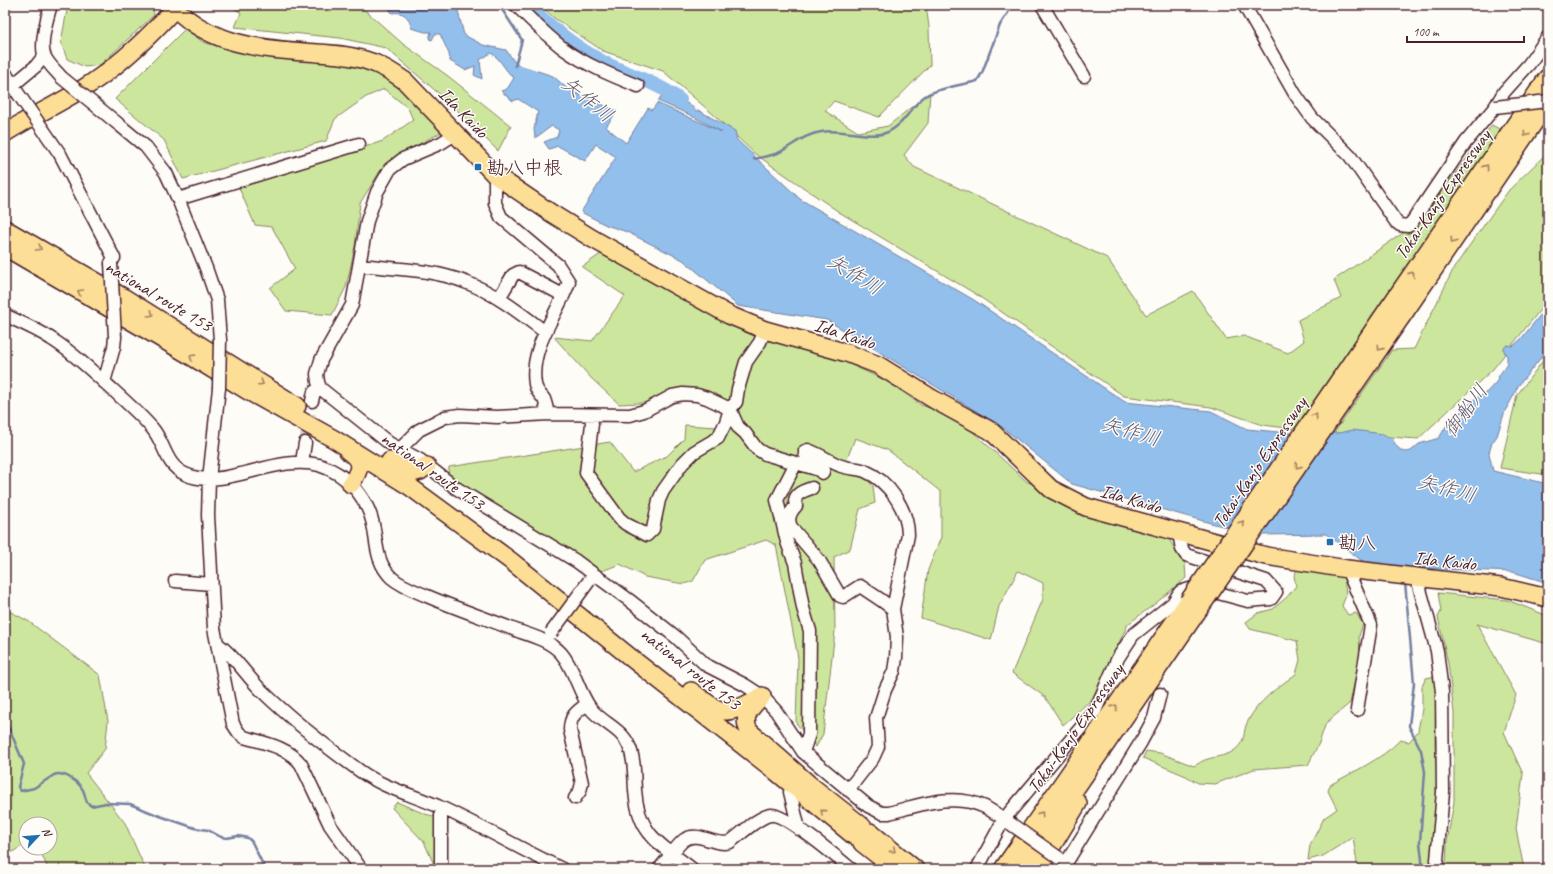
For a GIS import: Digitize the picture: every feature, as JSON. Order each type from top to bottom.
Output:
[{"type":"highway","points":[[5,133],[85,87],[105,73],[158,28],[176,9]]},
{"type":"highway","points":[[5,143],[77,101],[116,75],[154,40],[176,9]]},
{"type":"highway","name":"Ida Kaido","points":[[176,9],[216,36],[235,43],[273,50],[348,56],[379,65],[405,81],[495,174],[520,193],[593,239],[729,315],[765,330],[847,353],[878,365],[933,399],[991,431],[1051,490],[1086,506],[1266,556],[1394,576],[1501,587],[1548,598]]},
{"type":"highway","name":"Tokai-Kanjo Expressway","points":[[1396,311],[1548,77]]},
{"type":"highway","name":"Tokai-Kanjo Expressway","points":[[1003,869],[1193,605],[1396,311],[1548,101]]},
{"type":"highway","name":"national route 153","points":[[5,229],[123,297],[373,453],[483,531],[801,785]]},
{"type":"highway","name":"national route 153","points":[[5,247],[248,391],[312,426],[409,486],[511,561],[801,785]]},
{"type":"highway","points":[[312,426],[355,457],[360,465],[359,470],[351,484]]},
{"type":"highway","points":[[373,453],[412,473],[420,471],[427,466]]},
{"type":"highway","points":[[351,484],[367,473],[376,471],[409,486]]},
{"type":"highway","name":"Tokai-Kanjo Expressway","points":[[1020,869],[1166,656],[1193,605]]},
{"type":"highway","points":[[640,655],[721,711],[734,711],[762,696]]},
{"type":"highway","points":[[1038,869],[1166,656]]},
{"type":"highway","points":[[762,696],[747,716],[746,721],[749,731],[801,785],[862,834],[915,869]]},
{"type":"highway","points":[[862,834],[895,869]]},
{"type":"street","points":[[50,5],[44,35],[44,56],[61,77],[146,147],[166,174],[178,199],[206,268],[216,300],[220,340],[219,388],[209,479],[208,515],[214,628],[233,724],[236,730],[244,737],[284,750],[296,757],[301,764],[330,825],[361,869]]},
{"type":"street","points":[[516,5],[540,29],[566,50],[607,73],[638,86]]},
{"type":"street","points":[[1042,5],[1084,76]]},
{"type":"street","points":[[1244,5],[1299,100],[1312,118],[1350,156],[1396,222],[1400,225],[1408,226],[1466,142],[1495,107],[1504,92],[1529,64],[1548,37]]},
{"type":"street","points":[[14,89],[44,56]]},
{"type":"street","points":[[5,72],[14,89],[60,154],[114,258],[111,263],[115,337],[114,347],[104,382]]},
{"type":"street","points":[[1495,107],[1548,101]]},
{"type":"street","points":[[455,134],[441,143],[403,159],[390,169],[377,192],[367,221],[352,305],[321,360],[317,374],[320,388],[376,433],[400,449],[412,454],[456,488],[576,561],[592,577],[629,600],[670,633],[706,665],[745,685],[762,696],[776,711],[803,752],[868,806],[882,813],[889,813],[942,800],[966,800],[986,808],[1062,863],[1151,724],[1160,694]]},
{"type":"street","points":[[178,199],[359,144]]},
{"type":"street","points":[[495,174],[495,203],[501,217],[558,265],[569,282],[545,332],[536,358],[534,376],[537,391],[544,399],[548,414]]},
{"type":"street","points":[[360,265],[423,271],[466,282],[499,298],[545,332]]},
{"type":"street","points":[[499,298],[513,275],[516,272],[519,272],[559,293],[562,299]]},
{"type":"street","points":[[5,315],[52,338],[104,382],[152,428],[162,443],[170,462],[185,475],[209,479],[238,474],[273,465],[302,462],[328,468],[351,484],[368,508],[374,528],[380,563],[392,578],[411,590],[439,602],[547,636],[568,663],[580,692],[587,704],[593,712],[618,732],[628,744],[633,760],[636,805],[641,821],[658,843],[692,869]]},
{"type":"street","points":[[591,415],[592,424],[586,473],[619,518],[626,524],[648,535],[653,530],[659,500],[663,491],[686,460],[694,452],[718,438],[726,422],[730,409],[736,402],[738,389],[746,362],[760,342],[765,330]]},
{"type":"street","points":[[312,401],[314,392],[320,388]]},
{"type":"street","points":[[400,449],[419,430],[445,417],[460,415],[497,417],[548,414],[635,414],[644,411],[672,396],[683,394],[697,395],[730,409],[738,427],[758,449],[765,454],[819,470],[822,473],[823,470],[821,467],[805,454],[805,451],[808,450],[841,466],[865,471],[883,484],[900,504],[906,522],[908,535],[893,609],[898,645],[894,671],[885,690],[876,718],[878,746],[873,758],[844,786],[801,785],[790,792],[799,829]]},
{"type":"street","points":[[302,462],[305,443]]},
{"type":"street","points":[[796,463],[777,500],[787,542],[795,563],[803,608],[810,631],[809,734],[803,752]]},
{"type":"street","points":[[812,488],[803,491],[795,497],[794,499],[796,506],[788,521],[791,527],[819,560],[840,596],[843,598],[860,586],[893,609]]},
{"type":"street","points":[[977,869],[1007,822],[1095,711],[1118,658],[1133,635],[1173,603],[1180,592],[1196,586],[1248,601],[1271,599],[1276,592],[1266,581],[1186,555],[1182,549],[1179,533]]},
{"type":"street","points":[[1347,569],[1371,625],[1357,710]]},
{"type":"street","points":[[547,636],[592,577]]},
{"type":"street","points":[[1415,577],[1437,651],[1442,692],[1443,792],[1437,860],[1439,869]]},
{"type":"street","points":[[175,580],[211,584]]},
{"type":"street","points":[[218,644],[228,652],[258,686],[286,713],[361,772],[393,789],[441,808],[562,869]]},
{"type":"street","points":[[575,798],[580,791],[582,783],[570,730],[570,723],[574,713],[587,704]]},
{"type":"street","points":[[441,808],[441,869]]},
{"type":"street","points":[[659,869],[673,854],[682,841],[691,837],[696,837],[720,844],[730,842],[762,819],[771,815],[781,817],[799,829],[851,869]]},
{"type":"green space","points":[[68,5],[152,5],[154,15],[100,65],[85,67],[67,59],[61,42]]},
{"type":"green space","points":[[230,5],[359,5],[403,44],[448,76],[511,126],[498,151],[452,105],[386,48],[340,38],[235,27],[241,13]]},
{"type":"green space","points":[[540,5],[926,5],[929,27],[930,65],[879,117],[834,101],[825,111],[858,132],[888,126],[930,92],[928,123],[904,155],[914,167],[1107,258],[1146,315],[1193,291],[1226,339],[1244,336],[1288,353],[1304,341],[1298,320],[1341,298],[1334,280],[1403,233],[1413,229],[1492,125],[1501,130],[1294,429],[1263,425],[1211,407],[1124,396],[974,293],[839,212],[755,154],[714,115],[663,71],[603,51],[554,18]]},
{"type":"green space","points":[[185,29],[203,42],[234,51],[348,60],[379,70],[413,98],[442,132],[396,156],[382,168],[360,203],[355,247],[346,287],[332,315],[286,311],[270,288],[295,269],[272,227],[255,225],[239,188],[383,141],[413,120],[408,108],[384,89],[366,97],[335,119],[326,141],[183,179],[164,140],[115,99]]},
{"type":"green space","points":[[1548,152],[1548,300],[1493,369],[1418,439],[1334,433],[1392,350],[1414,349],[1454,268],[1509,190]]},
{"type":"green space","points":[[602,253],[889,382],[921,405],[958,418],[1027,482],[1157,517],[1166,535],[1185,564],[1186,578],[1128,624],[1092,699],[1063,725],[1045,697],[1012,673],[1043,599],[1043,583],[1018,571],[999,606],[991,640],[921,618],[928,570],[941,537],[941,492],[888,450],[855,438],[847,459],[873,486],[875,503],[860,509],[850,549],[834,557],[835,631],[823,734],[816,747],[796,723],[798,658],[776,545],[766,540],[705,560],[693,581],[684,584],[645,577],[620,564],[602,571],[448,476],[449,467],[610,442],[633,472],[667,456],[684,439],[685,425],[717,427],[726,433],[740,418],[738,407],[702,400],[619,404],[592,379],[554,337],[592,341],[625,296],[582,267]]},
{"type":"green space","points":[[1548,354],[1548,475],[1500,468],[1517,395]]},
{"type":"green space","points":[[1297,570],[1344,577],[1346,595],[1342,606],[1348,615],[1356,613],[1363,624],[1359,636],[1360,657],[1350,703],[1326,723],[1319,743],[1308,765],[1254,769],[1215,784],[1198,783],[1186,776],[1143,758],[1146,751],[1160,753],[1194,766],[1202,761],[1230,753],[1242,742],[1246,725],[1252,714],[1269,695],[1296,674],[1300,660],[1297,641],[1250,629],[1246,622],[1258,613],[1273,609],[1287,597],[1296,586],[1294,576]]},
{"type":"green space","points":[[1438,593],[1507,600],[1548,616],[1548,644],[1477,624],[1516,695],[1504,732],[1523,774],[1516,829],[1524,869],[1446,869],[1447,842],[1454,802],[1454,713],[1448,663],[1438,617],[1441,611]]},
{"type":"green space","points":[[5,609],[28,621],[100,675],[108,721],[105,749],[86,773],[125,823],[144,866],[156,869],[48,869],[42,856],[58,856],[58,816],[18,816],[18,848],[5,857]]},
{"type":"green space","points":[[1436,676],[1435,744],[1438,788],[1432,869],[1358,869],[1353,837],[1323,856],[1308,860],[1310,845],[1324,818],[1337,809],[1328,791],[1330,785],[1367,765],[1384,754],[1400,740],[1409,742],[1418,731],[1422,709],[1422,686],[1426,678]]},
{"type":"green space","points":[[397,802],[425,814],[446,819],[443,853],[450,869],[436,869],[424,842],[392,808]]},
{"type":"water","name":"御船川","points":[[387,5],[452,5],[458,11],[464,35],[483,45],[506,50],[516,64],[553,76],[569,90],[617,111],[606,127],[626,143],[648,108],[652,110],[657,103],[722,132],[690,115],[658,101],[668,85],[686,104],[689,103],[696,111],[698,110],[735,131],[737,140],[800,199],[974,300],[1125,402],[1211,411],[1247,429],[1289,433],[1338,433],[1353,430],[1383,434],[1392,439],[1398,448],[1404,452],[1411,451],[1419,444],[1439,438],[1451,418],[1465,409],[1473,400],[1487,392],[1497,381],[1507,364],[1507,356],[1503,349],[1507,345],[1513,346],[1521,339],[1545,309],[1548,312],[1548,349],[1518,386],[1505,411],[1497,436],[1492,443],[1489,453],[1493,471],[1548,484],[1548,583],[1513,572],[1369,566],[1326,534],[1263,535],[1214,524],[1072,484],[1002,427],[827,320],[738,306],[683,260],[627,232],[606,225],[581,212],[616,157],[596,144],[585,161],[558,146],[549,149],[544,142],[557,137],[559,130],[552,126],[535,138],[534,129],[538,112],[518,99],[513,101],[501,91],[507,89],[514,78],[495,56],[491,53],[480,60],[482,79],[474,75],[475,66],[465,70],[450,61],[449,54],[440,34],[435,34],[432,40],[429,39],[431,32],[411,28],[409,21],[403,14],[392,13]]},
{"type":"waterway","points":[[499,5],[522,40],[515,66]]},
{"type":"waterway","name":"矢作川","points":[[528,5],[545,22],[583,50],[613,67],[662,88],[680,100]]},
{"type":"waterway","points":[[754,159],[778,153],[815,133],[838,131],[872,135],[888,132],[894,129],[920,100],[930,93],[977,81],[982,73],[1000,25],[1013,5]]},
{"type":"waterway","points":[[1405,582],[1414,683],[1409,726],[1421,750],[1425,772],[1420,842],[1423,869]]},
{"type":"waterway","points":[[5,723],[9,728],[24,764],[18,787],[21,791],[34,788],[54,775],[58,774],[66,776],[81,787],[87,802],[91,806],[106,803],[130,804],[195,828],[208,830],[221,837],[227,838],[238,836],[248,838],[252,842],[265,869]]},
{"type":"tunnel","points":[[305,443],[312,401]]},
{"type":"place","name":"勘八中根","points":[[478,167]]},
{"type":"place","name":"勘八","points":[[1330,542]]}]
